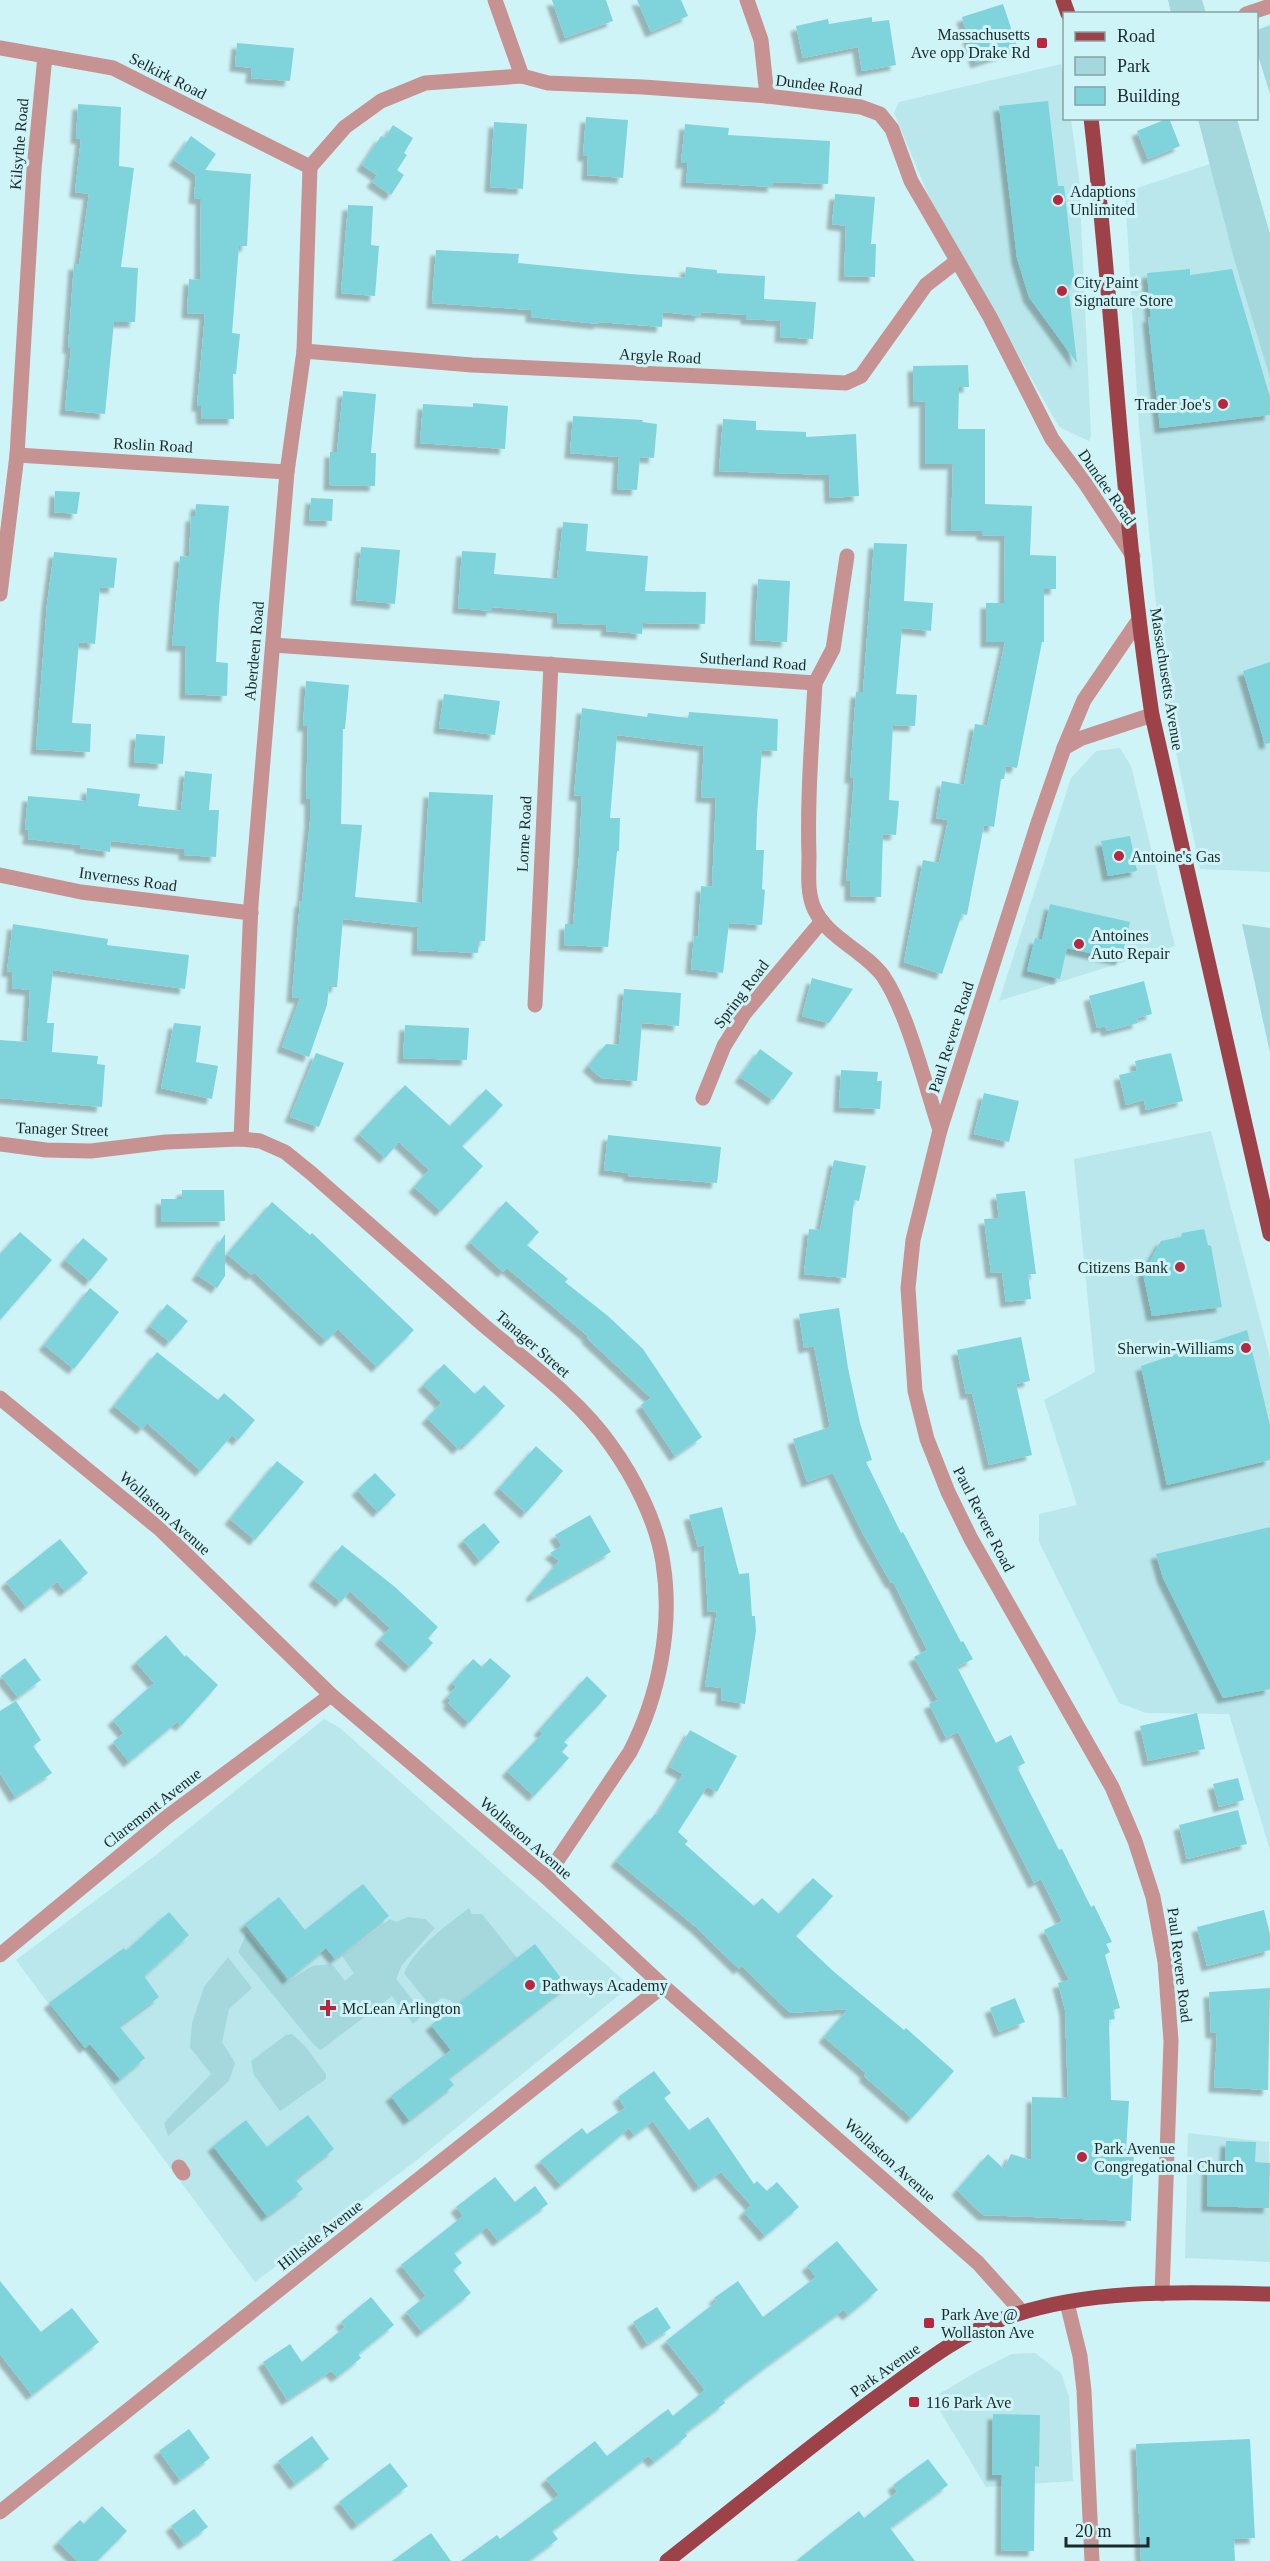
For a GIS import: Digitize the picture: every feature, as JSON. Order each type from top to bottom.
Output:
[{"type":"main road","name":"Massachusetts Avenue","points":[[1091,120],[1103,222],[1138,621],[1152,715],[1270,1234]]},
{"type":"main road","name":"Park Avenue","points":[[667,2561],[847,2419],[906,2376],[972,2333],[1022,2312],[1124,2295],[1270,2294]]},
{"type":"street","points":[[495,0],[522,76]]},
{"type":"street","points":[[747,0],[761,40],[767,96]]},
{"type":"street","points":[[1252,12],[1270,6]]},
{"type":"street","name":"Selkirk Road","points":[[0,48],[113,68],[310,167]]},
{"type":"street","name":"Kilsythe Road","points":[[0,594],[17,455],[34,169],[45,56]]},
{"type":"street","name":"Dundee Road","points":[[310,167],[345,127],[381,101],[425,83],[522,76],[548,83],[767,96],[870,109],[887,120],[892,129],[911,181],[990,317],[1052,439],[1085,483],[1133,556]]},
{"type":"street","name":"Aberdeen Road","points":[[241,1139],[251,913],[287,472],[304,351],[310,167]]},
{"type":"street","name":"Argyle Road","points":[[304,351],[472,365],[849,383],[864,373],[926,285],[957,261]]},
{"type":"street","name":"Roslin Road","points":[[17,455],[287,472]]},
{"type":"street","points":[[815,683],[833,649],[847,556]]},
{"type":"street","name":"Paul Revere Road","points":[[1138,621],[1090,688],[1064,748],[940,1130],[913,1240],[908,1288],[915,1391],[927,1439],[948,1492],[971,1539],[1112,1787],[1135,1841],[1153,1897],[1165,1962],[1171,2041],[1162,2294]]},
{"type":"street","name":"Sutherland Road","points":[[273,645],[815,683],[808,816],[810,894],[814,908],[822,921],[871,963],[890,988],[908,1032],[940,1130]]},
{"type":"street","name":"Lorne Road","points":[[535,1005],[551,664]]},
{"type":"street","points":[[1064,748],[1092,734],[1152,715]]},
{"type":"street","name":"Inverness Road","points":[[0,875],[81,892],[251,913]]},
{"type":"street","name":"Spring Road","points":[[704,1098],[724,1046],[744,1014],[822,921]]},
{"type":"street","name":"Tanager Street","points":[[0,1144],[46,1150],[91,1151],[166,1142],[241,1139],[260,1141],[285,1152],[566,1397],[610,1444],[644,1505],[663,1562],[665,1626],[660,1668],[639,1736],[546,1877]]},
{"type":"street","name":"Wollaston Avenue","points":[[1,1401],[161,1530],[331,1695],[546,1877],[663,1986],[978,2263],[1022,2312]]},
{"type":"street","name":"Claremont Avenue","points":[[0,1955],[167,1817],[331,1695]]},
{"type":"street","name":"Hillside Avenue","points":[[0,2512],[663,1986]]},
{"type":"street","points":[[1067,2303],[1080,2356],[1084,2391],[1092,2561]]},
{"type":"shaded area","points":[[1061,64],[1063,120],[1071,120],[1079,178],[1091,435],[1089,441],[1059,427],[930,199],[894,113],[899,102]]},
{"type":"shaded area","points":[[1210,164],[1234,259],[1270,378],[1270,872],[1200,869],[1165,698],[1139,427],[1125,192]]},
{"type":"shaded area","points":[[1120,748],[1131,766],[1175,946],[999,1001],[1071,778],[1096,751]]},
{"type":"shaded area","points":[[1211,1131],[1270,1358],[1270,1850],[1229,1714],[1146,1713],[1119,1703],[1039,1542],[1039,1514],[1077,1505],[1044,1400],[1095,1372],[1074,1159]]},
{"type":"shaded area","name":"McLean Arlington","points":[[324,1719],[340,1728],[630,1986],[417,2160],[255,2282],[16,1960],[156,1855]]},
{"type":"shaded area","points":[[1188,2133],[1269,2142],[1270,2262],[1185,2258]]},
{"type":"shaded area","points":[[1035,2353],[1061,2373],[1069,2397],[1073,2481],[986,2487],[932,2398],[1012,2354]]},
{"type":"green space","points":[[1168,0],[1202,0],[1206,12],[1171,12]]},
{"type":"green space","points":[[1270,25],[1270,94],[1258,55],[1258,30]]},
{"type":"green space","points":[[1198,120],[1237,120],[1270,234],[1270,378],[1234,259]]},
{"type":"green space","points":[[1242,924],[1270,928],[1270,1053]]},
{"type":"green space","points":[[469,1908],[472,1914],[482,1914],[517,1958],[456,2006],[450,2000],[441,1998],[431,2007],[404,1973],[424,1945]]},
{"type":"green space","points":[[408,1917],[425,1919],[435,1928],[402,1965],[396,1979],[424,2014],[413,2024],[392,1996],[321,2050],[314,2045],[238,1952],[247,1933],[287,1982],[312,1966],[332,1964],[345,1981],[354,1973],[342,1956],[390,1919],[396,1922]]},
{"type":"green space","points":[[228,1957],[252,1988],[229,2009],[222,2042],[235,2063],[229,2081],[168,2136],[164,2123],[211,2074],[190,2047],[192,2023],[204,1987]]},
{"type":"green space","points":[[292,2034],[305,2046],[326,2074],[326,2079],[280,2111],[254,2075],[251,2061],[286,2035]]},
{"type":"building","points":[[552,0],[606,0],[613,21],[565,38]]},
{"type":"building","points":[[637,0],[681,0],[688,16],[651,32]]},
{"type":"building","points":[[1003,4],[1018,49],[976,63],[962,17]]},
{"type":"building","points":[[872,17],[872,22],[889,20],[896,65],[862,71],[858,47],[803,58],[796,26],[828,19],[829,24]]},
{"type":"building","points":[[237,43],[294,48],[290,81],[251,78],[252,68],[235,66]]},
{"type":"building","points":[[1048,101],[1058,186],[1064,186],[1075,283],[1068,285],[1077,363],[1029,297],[1017,258],[999,106]]},
{"type":"building","points":[[78,104],[121,107],[119,166],[134,168],[121,267],[138,268],[135,322],[114,322],[105,414],[65,410],[71,348],[68,348],[74,264],[79,265],[89,194],[75,192],[81,139],[76,138]]},
{"type":"building","points":[[586,117],[628,120],[623,178],[587,175],[588,156],[583,156]]},
{"type":"building","points":[[1164,120],[1170,120],[1180,146],[1148,159],[1137,131]]},
{"type":"building","points":[[494,122],[527,124],[523,189],[490,187]]},
{"type":"building","points":[[685,124],[729,128],[728,135],[830,141],[828,184],[773,182],[773,187],[686,182],[688,163],[681,163]]},
{"type":"building","points":[[393,125],[413,138],[404,153],[407,155],[397,170],[404,175],[391,195],[372,182],[377,175],[362,165],[381,136],[385,138]]},
{"type":"building","points":[[191,136],[216,154],[205,170],[251,174],[247,246],[239,246],[232,333],[240,334],[236,374],[233,374],[234,419],[202,419],[201,406],[197,406],[205,314],[187,313],[189,279],[200,280],[201,199],[194,198],[196,175],[174,160]]},
{"type":"building","points":[[835,194],[875,197],[871,244],[876,244],[875,277],[844,276],[846,226],[832,224]]},
{"type":"building","points":[[348,205],[373,206],[371,245],[379,246],[375,296],[341,293]]},
{"type":"building","points":[[436,250],[519,254],[518,263],[630,274],[685,278],[686,267],[717,270],[717,273],[765,276],[764,299],[816,302],[813,339],[780,337],[781,321],[746,319],[746,315],[701,312],[700,316],[663,312],[662,327],[599,322],[599,324],[531,317],[531,310],[432,303]]},
{"type":"building","points":[[1190,269],[1190,275],[1232,269],[1270,397],[1270,415],[1160,428],[1148,317],[1151,317],[1147,273]]},
{"type":"building","points":[[968,365],[969,387],[959,387],[958,429],[985,429],[985,504],[1032,506],[1030,555],[1056,556],[1056,589],[1044,589],[1044,642],[1042,642],[1017,768],[1006,766],[1004,779],[1001,779],[994,827],[984,825],[967,915],[962,914],[942,974],[904,962],[923,860],[939,863],[948,820],[936,818],[942,781],[964,785],[975,724],[987,726],[1005,642],[986,642],[986,603],[1004,603],[1005,536],[982,535],[982,531],[951,530],[953,464],[925,464],[925,401],[914,402],[913,366]]},
{"type":"building","points":[[343,391],[376,394],[371,453],[376,453],[375,486],[329,485],[330,452],[337,452]]},
{"type":"building","points":[[473,403],[508,406],[505,449],[420,443],[423,404],[473,407]]},
{"type":"building","points":[[573,416],[643,420],[642,422],[657,424],[654,458],[640,457],[637,490],[617,489],[619,457],[570,453]]},
{"type":"building","points":[[723,419],[756,421],[756,430],[806,432],[806,437],[856,434],[859,496],[830,498],[829,475],[719,471]]},
{"type":"building","points":[[55,491],[80,492],[77,514],[54,512]]},
{"type":"building","points":[[311,498],[333,499],[332,521],[309,520]]},
{"type":"building","points":[[196,504],[229,506],[216,662],[228,663],[227,696],[185,694],[186,646],[172,646],[180,556],[189,557],[191,516],[195,516]]},
{"type":"building","points":[[563,522],[588,524],[586,551],[648,556],[645,591],[706,592],[705,624],[643,623],[642,634],[606,631],[607,625],[557,623],[558,613],[492,607],[492,611],[458,608],[462,551],[496,553],[494,574],[557,579]]},
{"type":"building","points":[[874,543],[907,544],[904,601],[933,603],[931,631],[902,628],[896,694],[917,695],[915,726],[893,725],[889,800],[899,801],[896,835],[883,834],[881,897],[850,896],[850,881],[846,881],[854,778],[850,778],[856,692],[863,692]]},
{"type":"building","points":[[361,547],[400,550],[395,604],[356,600]]},
{"type":"building","points":[[54,552],[117,558],[114,588],[100,587],[95,644],[79,642],[72,723],[91,724],[90,752],[36,749],[47,604]]},
{"type":"building","points":[[758,579],[790,581],[787,642],[755,640]]},
{"type":"building","points":[[1270,662],[1270,743],[1265,744],[1243,671]]},
{"type":"building","points":[[306,681],[349,685],[345,729],[343,729],[341,824],[362,825],[355,897],[422,903],[429,792],[493,795],[485,941],[479,941],[478,953],[417,950],[418,927],[343,919],[337,987],[329,987],[327,1005],[309,1057],[282,1047],[300,998],[292,997],[300,901],[302,902],[310,821],[310,799],[306,799],[308,726],[303,726]]},
{"type":"building","points":[[444,694],[500,701],[495,735],[439,728]]},
{"type":"building","points":[[582,708],[647,717],[648,713],[688,718],[689,712],[778,719],[777,751],[762,750],[756,850],[764,850],[762,889],[765,890],[762,925],[729,923],[723,973],[691,969],[694,936],[698,937],[701,886],[712,887],[716,798],[701,797],[704,746],[617,735],[610,818],[620,818],[619,851],[617,851],[608,947],[564,945],[565,924],[573,924],[579,857],[582,796],[574,795]]},
{"type":"building","points":[[136,734],[165,736],[163,764],[134,762]]},
{"type":"building","points":[[185,771],[212,774],[209,810],[219,810],[216,857],[184,855],[184,849],[111,841],[110,852],[80,848],[80,845],[28,839],[29,830],[25,829],[28,796],[86,801],[87,788],[140,794],[138,806],[181,811]]},
{"type":"building","name":"Antoine's Gas","points":[[1130,836],[1137,871],[1108,876],[1101,841]]},
{"type":"building","name":"Antoines Auto Repair","points":[[1050,904],[1130,922],[1121,960],[1067,948],[1060,979],[1027,971],[1035,938],[1042,940]]},
{"type":"building","points":[[13,924],[108,939],[107,945],[189,955],[185,989],[53,970],[47,1023],[54,1023],[52,1052],[98,1056],[97,1064],[105,1065],[102,1107],[0,1098],[0,1040],[27,1042],[30,990],[12,988],[13,972],[7,971]]},
{"type":"building","points":[[812,978],[853,989],[829,1023],[802,1016]]},
{"type":"building","points":[[1144,981],[1152,1014],[1137,1018],[1138,1023],[1107,1031],[1105,1026],[1097,1028],[1089,996]]},
{"type":"building","points":[[624,989],[681,993],[679,1026],[642,1023],[637,1081],[601,1078],[588,1066],[606,1044],[619,1045]]},
{"type":"building","points":[[174,1023],[201,1026],[196,1062],[218,1066],[212,1099],[161,1088]]},
{"type":"building","points":[[405,1025],[469,1028],[467,1060],[403,1058]]},
{"type":"building","points":[[760,1049],[793,1073],[773,1100],[740,1077]]},
{"type":"building","points":[[316,1053],[344,1063],[319,1127],[290,1117]]},
{"type":"building","points":[[1171,1053],[1183,1101],[1146,1110],[1144,1100],[1126,1105],[1119,1075],[1137,1071],[1135,1061]]},
{"type":"building","points":[[841,1070],[878,1072],[877,1081],[882,1081],[880,1109],[839,1107]]},
{"type":"building","points":[[405,1085],[450,1126],[486,1089],[503,1105],[462,1146],[483,1166],[441,1211],[414,1187],[429,1170],[399,1142],[385,1158],[359,1134]]},
{"type":"building","points":[[984,1093],[1019,1101],[1009,1142],[974,1134]]},
{"type":"building","points":[[608,1135],[721,1147],[717,1183],[628,1176],[629,1173],[604,1170]]},
{"type":"building","points":[[834,1160],[866,1166],[859,1201],[854,1200],[846,1278],[804,1274],[809,1229],[820,1230]]},
{"type":"building","points":[[182,1190],[224,1190],[225,1221],[161,1222],[161,1199],[182,1199]]},
{"type":"building","points":[[1025,1191],[1036,1274],[1028,1274],[1031,1299],[1006,1302],[1002,1272],[991,1273],[984,1219],[999,1218],[996,1194]]},
{"type":"building","points":[[506,1201],[539,1232],[527,1245],[568,1279],[565,1282],[608,1316],[643,1349],[702,1437],[675,1456],[641,1405],[651,1398],[587,1338],[588,1336],[507,1268],[503,1272],[470,1242]]},
{"type":"building","points":[[272,1202],[310,1235],[312,1233],[414,1330],[377,1367],[338,1329],[326,1341],[254,1272],[252,1275],[227,1254]]},
{"type":"building","name":"Citizens Bank","points":[[1204,1229],[1208,1245],[1211,1246],[1222,1307],[1152,1316],[1143,1273],[1161,1241],[1181,1237],[1182,1233]]},
{"type":"building","points":[[20,1232],[52,1260],[0,1320],[0,1254]]},
{"type":"building","points":[[225,1234],[225,1276],[217,1288],[197,1275]]},
{"type":"building","points":[[83,1238],[108,1259],[90,1281],[65,1260]]},
{"type":"building","points":[[90,1288],[119,1312],[74,1369],[44,1345]]},
{"type":"building","points":[[167,1304],[188,1321],[170,1342],[150,1326]]},
{"type":"building","points":[[839,1308],[848,1368],[860,1423],[872,1460],[866,1462],[901,1533],[903,1532],[961,1642],[963,1641],[973,1659],[957,1667],[996,1743],[1011,1735],[1025,1763],[1017,1767],[1059,1850],[1062,1849],[1091,1907],[1094,1905],[1112,1942],[1106,1944],[1110,1952],[1105,1955],[1120,2008],[1113,2010],[1115,2019],[1109,2020],[1111,2100],[1129,2101],[1126,2152],[1134,2152],[1131,2221],[983,2215],[957,2190],[988,2154],[1004,2169],[1011,2154],[1031,2160],[1032,2097],[1068,2098],[1065,2010],[1058,1983],[1069,1980],[1044,1930],[1062,1921],[1041,1879],[1034,1883],[958,1732],[946,1738],[929,1704],[938,1700],[914,1657],[927,1650],[893,1582],[891,1583],[862,1532],[833,1473],[807,1482],[793,1439],[830,1427],[814,1346],[804,1348],[799,1314]]},
{"type":"building","points":[[1247,1330],[1270,1425],[1270,1460],[1167,1485],[1141,1366]]},
{"type":"building","points":[[1021,1337],[1030,1381],[1016,1384],[1032,1455],[989,1465],[972,1393],[966,1394],[957,1350]]},
{"type":"building","points":[[157,1352],[218,1400],[224,1393],[255,1420],[238,1440],[232,1435],[201,1471],[147,1423],[142,1429],[114,1406]]},
{"type":"building","points":[[444,1364],[475,1394],[484,1385],[505,1406],[466,1445],[464,1443],[458,1449],[427,1418],[441,1403],[423,1385]]},
{"type":"building","points":[[536,1446],[563,1471],[526,1513],[499,1488]]},
{"type":"building","points":[[277,1461],[304,1482],[255,1540],[230,1519]]},
{"type":"building","points":[[375,1473],[396,1495],[378,1512],[357,1490]]},
{"type":"building","points":[[722,1507],[739,1574],[749,1573],[752,1616],[755,1616],[756,1631],[745,1704],[721,1700],[722,1688],[705,1686],[717,1611],[708,1612],[704,1545],[698,1547],[689,1515]]},
{"type":"building","points":[[590,1515],[611,1552],[533,1597],[531,1594],[559,1561],[550,1553],[562,1546],[555,1535]]},
{"type":"building","points":[[484,1523],[500,1542],[480,1561],[463,1540]]},
{"type":"building","points":[[1270,1527],[1270,1689],[1223,1698],[1163,1578],[1156,1554]]},
{"type":"building","points":[[60,1539],[88,1573],[65,1591],[57,1582],[26,1607],[6,1582]]},
{"type":"building","points":[[342,1545],[395,1587],[438,1627],[428,1638],[433,1643],[410,1667],[380,1639],[390,1628],[350,1591],[341,1602],[314,1580]]},
{"type":"building","points":[[166,1635],[185,1657],[186,1655],[218,1685],[181,1726],[177,1722],[129,1762],[113,1742],[124,1733],[113,1720],[154,1683],[136,1662]]},
{"type":"building","points":[[25,1658],[41,1680],[18,1697],[1,1676]]},
{"type":"building","points":[[490,1658],[511,1676],[469,1723],[448,1703],[451,1700],[447,1697],[456,1687],[452,1683],[473,1659],[482,1667]]},
{"type":"building","points":[[587,1676],[607,1696],[564,1742],[568,1745],[562,1752],[569,1758],[534,1796],[507,1771],[543,1733],[539,1730]]},
{"type":"building","points":[[16,1701],[41,1740],[33,1746],[52,1773],[15,1797],[0,1773],[0,1711]]},
{"type":"building","points":[[1197,1713],[1205,1749],[1148,1761],[1140,1726]]},
{"type":"building","points":[[690,1730],[737,1756],[717,1792],[707,1787],[678,1832],[688,1841],[685,1844],[754,1906],[762,1898],[779,1914],[813,1878],[833,1896],[796,1936],[833,1971],[904,2030],[906,2028],[954,2071],[912,2118],[864,2076],[866,2073],[824,2037],[848,2009],[790,2013],[742,1966],[739,1969],[696,1927],[616,1861],[655,1814],[657,1815],[683,1774],[670,1767]]},
{"type":"building","points":[[1238,1778],[1244,1800],[1219,1807],[1213,1784]]},
{"type":"building","points":[[1238,1810],[1247,1844],[1187,1859],[1179,1825]]},
{"type":"building","points":[[363,1884],[389,1916],[335,1959],[326,1948],[288,1979],[245,1924],[279,1897],[305,1930]]},
{"type":"building","points":[[1264,1910],[1270,1934],[1270,1950],[1207,1966],[1197,1927]]},
{"type":"building","points":[[169,1912],[189,1935],[144,1976],[159,1997],[119,2026],[145,2058],[120,2079],[90,2044],[85,2048],[49,2003],[124,1948],[126,1951]]},
{"type":"building","points":[[535,1944],[567,1986],[448,2078],[454,2085],[409,2120],[391,2096],[451,2050],[431,2025]]},
{"type":"building","points":[[1270,1988],[1268,2090],[1214,2087],[1217,2033],[1211,2033],[1209,1992]]},
{"type":"building","points":[[1015,1998],[1025,2022],[999,2032],[990,2008]]},
{"type":"building","points":[[654,2071],[671,2093],[664,2098],[689,2130],[708,2117],[754,2184],[757,2181],[767,2191],[777,2182],[799,2207],[765,2236],[744,2212],[751,2205],[721,2172],[699,2187],[653,2121],[634,2135],[629,2128],[561,2185],[540,2161],[582,2128],[587,2134],[625,2108],[618,2097]]},
{"type":"building","points":[[308,2115],[334,2149],[295,2179],[303,2189],[267,2216],[213,2146],[246,2120],[267,2147]]},
{"type":"building","points":[[1226,2141],[1256,2142],[1255,2162],[1270,2163],[1269,2208],[1207,2206],[1208,2161],[1225,2162]]},
{"type":"building","points":[[495,2177],[515,2202],[535,2186],[548,2204],[498,2241],[487,2227],[454,2253],[462,2263],[453,2270],[471,2293],[422,2332],[406,2312],[426,2296],[401,2265],[463,2216],[456,2207]]},
{"type":"building","points":[[837,2241],[878,2290],[848,2315],[843,2310],[769,2364],[723,2400],[725,2403],[685,2433],[687,2436],[654,2462],[648,2456],[552,2531],[558,2539],[528,2561],[461,2561],[497,2535],[500,2539],[559,2495],[546,2479],[595,2441],[607,2456],[668,2409],[673,2416],[705,2390],[666,2341],[717,2301],[714,2298],[738,2281],[763,2317],[816,2277],[807,2266]]},
{"type":"building","points":[[0,2281],[41,2332],[72,2308],[99,2342],[32,2395],[0,2354]]},
{"type":"building","points":[[371,2297],[394,2325],[358,2354],[361,2358],[337,2377],[331,2371],[287,2400],[263,2362],[290,2344],[302,2362],[345,2327],[341,2322]]},
{"type":"building","points":[[657,2307],[671,2328],[647,2344],[633,2322]]},
{"type":"building","points":[[993,2414],[1040,2415],[1039,2467],[1035,2466],[1034,2551],[1001,2550],[1002,2475],[992,2475]]},
{"type":"building","points":[[189,2429],[210,2458],[180,2480],[159,2451]]},
{"type":"building","points":[[312,2436],[329,2459],[295,2484],[278,2461]]},
{"type":"building","points":[[1250,2439],[1255,2538],[1234,2539],[1235,2561],[1141,2561],[1136,2444]]},
{"type":"building","points":[[928,2459],[948,2485],[890,2528],[915,2561],[796,2561],[859,2511],[864,2518],[897,2492],[893,2485]]},
{"type":"building","points":[[390,2463],[408,2486],[357,2525],[339,2502]]},
{"type":"building","points":[[102,2506],[127,2531],[97,2561],[77,2561],[58,2542],[80,2520],[84,2524]]},
{"type":"building","points":[[194,2509],[208,2527],[184,2544],[171,2526]]},
{"type":"building","points":[[431,2533],[451,2561],[392,2561]]},
{"type":"place","name":"Massachusetts Ave opp Drake Rd","points":[[1042,43]]},
{"type":"place","name":"Adaptions Unlimited","points":[[1058,200]]},
{"type":"place","name":"City Paint Signature Store","points":[[1062,291]]},
{"type":"place","name":"Trader Joe's","points":[[1223,404]]},
{"type":"place","name":"Antoine's Gas","points":[[1119,856]]},
{"type":"place","name":"Antoines Auto Repair","points":[[1079,944]]},
{"type":"place","name":"Citizens Bank","points":[[1180,1267]]},
{"type":"place","name":"Sherwin-Williams","points":[[1246,1348]]},
{"type":"place","name":"Pathways Academy","points":[[530,1985]]},
{"type":"place","name":"McLean Arlington","points":[[328,2008]]},
{"type":"place","name":"Park Avenue Congregational Church","points":[[1082,2157]]},
{"type":"place","name":"Park Ave @ Wollaston Ave","points":[[929,2323]]},
{"type":"place","name":"116 Park Ave","points":[[914,2402]]}]
